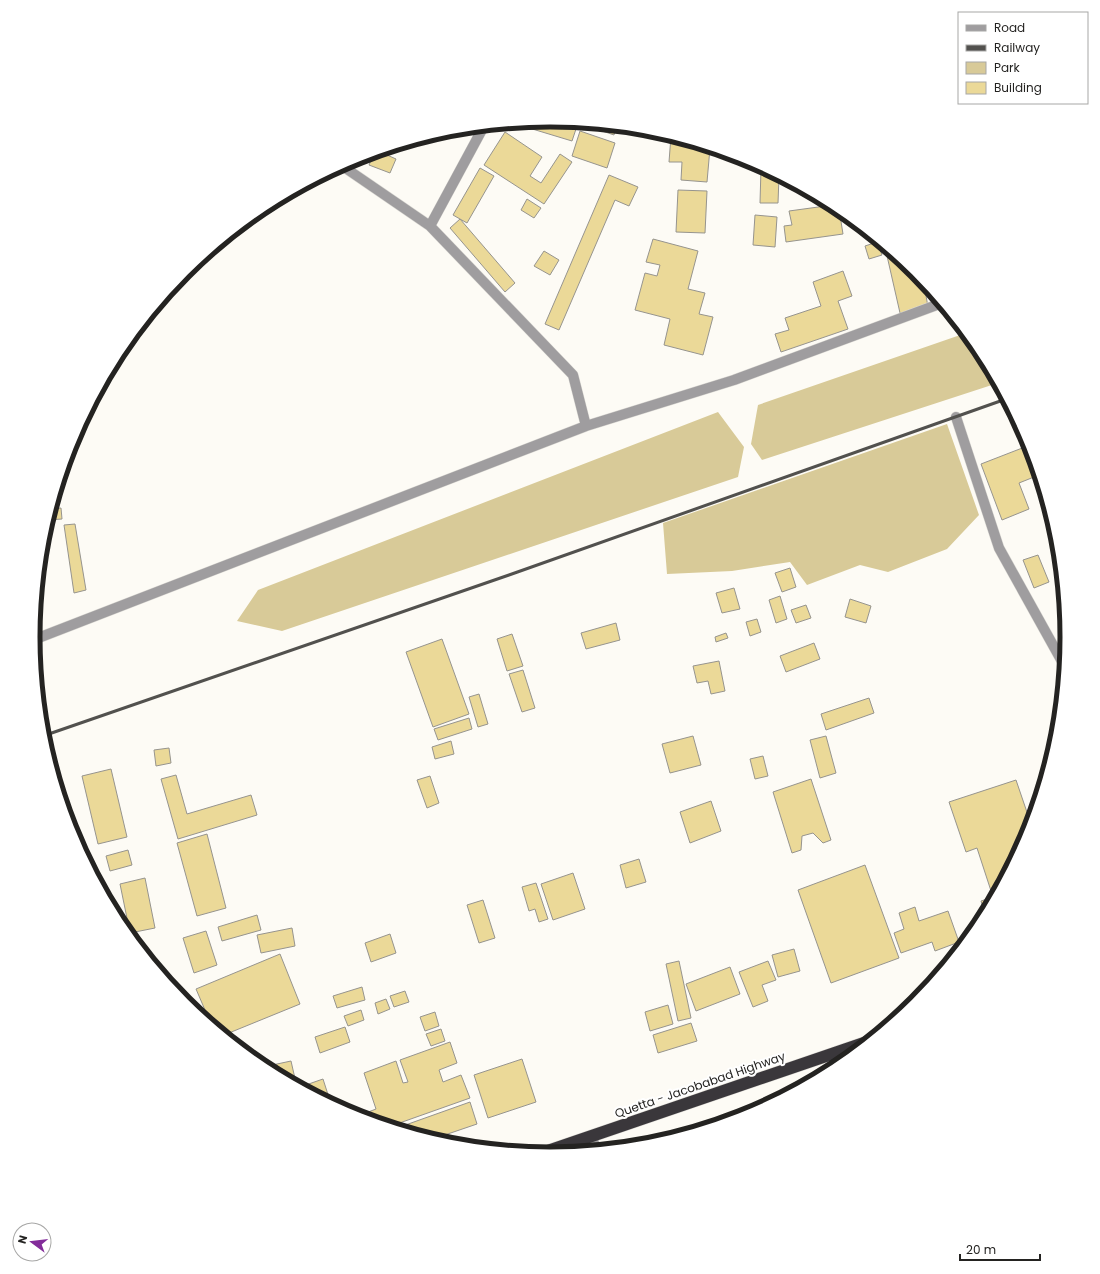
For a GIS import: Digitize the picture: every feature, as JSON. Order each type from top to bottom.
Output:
[{"type":"highway","name":"Quetta - Jacobabad Highway","points":[[562,1147],[853,1047]]},
{"type":"street","points":[[430,226],[481,131]]},
{"type":"street","points":[[347,169],[430,226],[573,375],[586,426]]},
{"type":"street","points":[[40,637],[586,426],[734,380],[936,305]]},
{"type":"street","points":[[956,417],[998,548],[1059,657]]},
{"type":"street","points":[[592,1137],[594,1145]]},
{"type":"green space","points":[[961,335],[993,385],[762,460],[751,444],[758,405]]},
{"type":"green space","points":[[718,412],[744,447],[738,477],[282,631],[237,621],[258,590]]},
{"type":"green space","points":[[947,424],[979,515],[947,549],[888,572],[860,565],[807,585],[790,562],[732,571],[667,574],[663,523]]},
{"type":"building","points":[[550,127],[576,128],[572,141],[529,128]]},
{"type":"building","points":[[597,129],[615,131],[614,135]]},
{"type":"building","points":[[580,131],[615,143],[607,168],[572,156]]},
{"type":"building","points":[[505,132],[542,157],[530,176],[541,183],[560,154],[572,162],[544,204],[484,165]]},
{"type":"building","points":[[671,142],[710,153],[707,182],[681,180],[682,162],[669,162]]},
{"type":"building","points":[[385,154],[396,159],[390,173],[369,165],[371,160]]},
{"type":"building","points":[[480,168],[494,176],[467,223],[453,215]]},
{"type":"building","points":[[761,173],[779,181],[778,203],[760,203]]},
{"type":"building","points":[[609,175],[638,187],[629,206],[615,200],[559,330],[545,324]]},
{"type":"building","points":[[678,190],[707,191],[705,233],[676,232]]},
{"type":"building","points":[[527,199],[541,208],[534,218],[521,210]]},
{"type":"building","points":[[823,206],[840,218],[843,234],[786,242],[784,226],[792,225],[789,211]]},
{"type":"building","points":[[755,215],[777,217],[775,247],[753,245]]},
{"type":"building","points":[[460,219],[515,283],[505,292],[450,228]]},
{"type":"building","points":[[653,239],[698,251],[688,289],[705,293],[699,314],[713,317],[703,355],[664,345],[670,319],[635,310],[645,273],[657,276],[660,265],[646,262]]},
{"type":"building","points":[[873,243],[880,248],[882,255],[869,259],[865,246]]},
{"type":"building","points":[[544,251],[559,260],[550,275],[534,266]]},
{"type":"building","points":[[887,255],[911,276],[925,292],[928,307],[900,313]]},
{"type":"building","points":[[843,271],[852,296],[838,301],[848,329],[781,352],[775,334],[789,330],[785,318],[821,306],[813,282]]},
{"type":"building","points":[[1023,448],[1034,477],[1019,483],[1029,509],[1002,520],[981,464]]},
{"type":"building","points":[[56,508],[61,508],[62,519],[54,520]]},
{"type":"building","points":[[75,524],[86,590],[74,593],[64,525]]},
{"type":"building","points":[[1038,555],[1049,582],[1034,588],[1023,560]]},
{"type":"building","points":[[790,568],[796,587],[782,592],[775,573]]},
{"type":"building","points":[[734,588],[740,609],[722,613],[716,593]]},
{"type":"building","points":[[780,596],[787,619],[776,623],[769,600]]},
{"type":"building","points":[[850,599],[871,606],[866,623],[845,617]]},
{"type":"building","points":[[806,605],[811,618],[796,623],[791,610]]},
{"type":"building","points":[[757,619],[761,632],[750,636],[746,622]]},
{"type":"building","points":[[616,623],[620,640],[586,649],[581,633]]},
{"type":"building","points":[[726,633],[728,638],[716,642],[715,637]]},
{"type":"building","points":[[512,634],[523,666],[507,671],[497,639]]},
{"type":"building","points":[[442,639],[469,714],[433,727],[406,652]]},
{"type":"building","points":[[814,643],[820,659],[786,672],[780,656]]},
{"type":"building","points":[[719,661],[725,691],[711,694],[708,681],[697,683],[693,666]]},
{"type":"building","points":[[523,670],[535,708],[522,712],[509,674]]},
{"type":"building","points":[[479,694],[488,724],[478,727],[469,697]]},
{"type":"building","points":[[869,698],[874,713],[826,730],[821,714]]},
{"type":"building","points":[[469,718],[472,729],[438,740],[434,729]]},
{"type":"building","points":[[693,736],[701,765],[670,773],[662,744]]},
{"type":"building","points":[[826,736],[836,773],[820,778],[810,740]]},
{"type":"building","points":[[451,741],[454,754],[435,759],[432,747]]},
{"type":"building","points":[[169,748],[171,763],[156,766],[154,750]]},
{"type":"building","points":[[763,756],[768,776],[755,779],[750,759]]},
{"type":"building","points":[[111,769],[127,837],[98,844],[82,776]]},
{"type":"building","points":[[176,775],[187,814],[251,795],[257,815],[178,839],[161,779]]},
{"type":"building","points":[[430,776],[439,803],[427,808],[417,780]]},
{"type":"building","points":[[811,779],[831,840],[823,843],[813,833],[802,836],[801,850],[792,853],[773,792]]},
{"type":"building","points":[[1016,780],[1028,815],[1007,863],[992,893],[977,848],[966,852],[949,802]]},
{"type":"building","points":[[711,801],[721,831],[690,843],[680,812]]},
{"type":"building","points":[[207,834],[226,908],[197,916],[177,843]]},
{"type":"building","points":[[128,850],[132,865],[110,871],[106,856]]},
{"type":"building","points":[[639,859],[646,882],[626,888],[620,865]]},
{"type":"building","points":[[865,865],[899,958],[831,983],[798,890]]},
{"type":"building","points":[[573,873],[585,909],[553,920],[541,884]]},
{"type":"building","points":[[145,878],[155,928],[135,932],[128,923],[120,884]]},
{"type":"building","points":[[536,883],[548,919],[539,922],[535,909],[529,911],[522,887]]},
{"type":"building","points":[[988,899],[983,906],[981,901]]},
{"type":"building","points":[[483,900],[495,938],[479,943],[467,905]]},
{"type":"building","points":[[915,907],[919,921],[948,911],[959,942],[935,951],[932,942],[901,953],[894,933],[904,929],[899,913]]},
{"type":"building","points":[[257,915],[261,930],[222,941],[218,927]]},
{"type":"building","points":[[292,928],[295,946],[261,953],[257,935]]},
{"type":"building","points":[[206,931],[217,965],[194,973],[183,938]]},
{"type":"building","points":[[390,934],[396,953],[371,962],[365,943]]},
{"type":"building","points":[[794,949],[800,971],[778,977],[772,955]]},
{"type":"building","points":[[280,954],[300,1004],[229,1033],[206,1013],[196,989]]},
{"type":"building","points":[[679,961],[691,1018],[678,1021],[666,964]]},
{"type":"building","points":[[768,961],[776,980],[762,985],[768,1001],[753,1007],[739,972]]},
{"type":"building","points":[[730,967],[740,994],[696,1011],[686,984]]},
{"type":"building","points":[[362,987],[365,1000],[337,1008],[333,996]]},
{"type":"building","points":[[405,991],[409,1002],[394,1007],[390,996]]},
{"type":"building","points":[[386,999],[390,1009],[378,1014],[375,1003]]},
{"type":"building","points":[[668,1005],[673,1024],[650,1031],[645,1012]]},
{"type":"building","points":[[361,1010],[364,1020],[348,1026],[344,1016]]},
{"type":"building","points":[[435,1012],[439,1026],[425,1031],[420,1017]]},
{"type":"building","points":[[691,1023],[697,1041],[658,1053],[653,1035]]},
{"type":"building","points":[[345,1027],[350,1042],[320,1053],[315,1037]]},
{"type":"building","points":[[441,1029],[445,1041],[431,1046],[426,1034]]},
{"type":"building","points":[[450,1042],[457,1063],[439,1070],[443,1082],[461,1075],[470,1098],[398,1124],[367,1113],[376,1109],[364,1073],[396,1061],[403,1083],[408,1082],[400,1060]]},
{"type":"building","points":[[522,1059],[536,1102],[488,1118],[474,1075]]},
{"type":"building","points":[[291,1061],[295,1079],[295,1079],[273,1065]]},
{"type":"building","points":[[323,1079],[328,1096],[324,1094],[306,1085]]},
{"type":"building","points":[[470,1102],[477,1124],[444,1135],[404,1126]]},
{"type":"railway","points":[[50,734],[509,575],[1002,401]]}]
